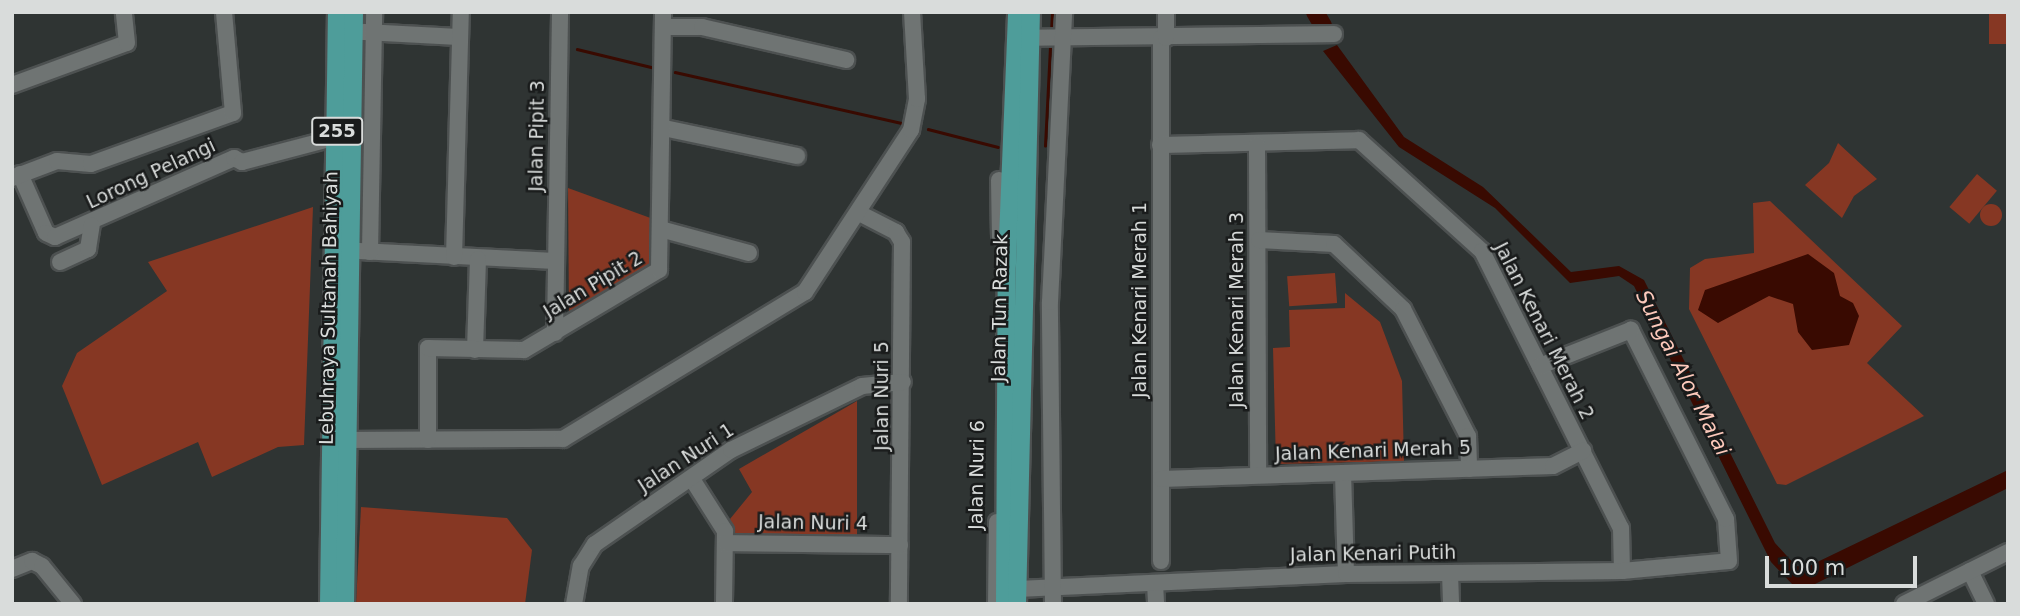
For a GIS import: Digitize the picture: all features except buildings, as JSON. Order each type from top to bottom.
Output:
[{"type":"main road","name":"Lebuhraya Sultanah Bahiyah","points":[[329,604],[337,12]]},
{"type":"main road","name":"Jalan Tun Razak","points":[[1017,12],[1022,38],[1017,596]]},
{"type":"main road","name":"Jalan Tun Razak","points":[[1005,604],[1003,190],[1022,38],[1031,12]]},
{"type":"main road","name":"Lebuhraya Sultanah Bahiyah","points":[[345,604],[354,21]]},
{"type":"street","points":[[12,85],[127,43],[124,12]]},
{"type":"street","points":[[16,176],[57,161],[91,164],[233,113],[224,12]]},
{"type":"street","points":[[370,252],[374,12]]},
{"type":"street","points":[[454,257],[461,12]]},
{"type":"street","name":"Jalan Pipit 3","points":[[555,333],[560,12]]},
{"type":"street","points":[[349,440],[428,439],[543,443],[573,435],[805,292],[859,213],[914,120],[912,12]]},
{"type":"street","points":[[1053,597],[1050,302],[1064,12]]},
{"type":"street","name":"Jalan Kenari Merah 1","points":[[1161,561],[1160,145],[1166,12]]},
{"type":"street","points":[[664,20],[846,60]]},
{"type":"street","name":"Jalan Pipit 2","points":[[428,439],[428,348],[524,350],[655,274],[664,230],[664,20]]},
{"type":"street","points":[[354,21],[374,34],[460,37]]},
{"type":"street","points":[[1022,38],[1334,34]]},
{"type":"street","points":[[664,128],[797,156]]},
{"type":"street","name":"Lorong Pelangi","points":[[16,176],[50,237],[92,225],[222,163],[337,137]]},
{"type":"street","name":"Jalan Kenari Merah 2","points":[[1160,145],[1257,145],[1359,139],[1482,251],[1623,534],[1622,571]]},
{"type":"street","name":"Jalan Kenari Merah 3","points":[[1257,145],[1258,475]]},
{"type":"street","name":"Jalan Nuri 6","points":[[996,604],[1003,190]]},
{"type":"street","name":"Jalan Nuri 5","points":[[859,213],[896,232],[902,242],[903,382],[899,604]]},
{"type":"street","points":[[60,262],[88,248],[92,225]]},
{"type":"street","points":[[664,230],[749,253]]},
{"type":"street","points":[[1259,240],[1334,244],[1403,309],[1468,436],[1469,469]]},
{"type":"street","points":[[350,251],[555,261]]},
{"type":"street","points":[[475,350],[478,259]]},
{"type":"street","name":"Jalan Kenari Putih","points":[[1017,596],[1053,597],[1156,583],[1346,574],[1622,571],[1729,561],[1726,519],[1631,330],[1540,366]]},
{"type":"street","name":"Jalan Nuri 1","points":[[574,604],[581,566],[595,544],[731,450],[862,386],[903,382]]},
{"type":"street","name":"Jalan Kenari Merah 5","points":[[1161,479],[1553,466],[1583,451]]},
{"type":"street","points":[[1343,473],[1346,574]]},
{"type":"street","points":[[692,479],[721,524],[726,542],[724,604]]},
{"type":"street","name":"Jalan Nuri 4","points":[[726,542],[900,545]]},
{"type":"street","points":[[1904,604],[2008,552]]},
{"type":"street","points":[[12,569],[32,561],[43,566],[73,604]]},
{"type":"street","points":[[1970,571],[1986,604]]},
{"type":"street","points":[[1450,573],[1451,604]]},
{"type":"street","points":[[1156,583],[1156,604]]},
{"type":"shaded area","points":[[1989,12],[2008,12],[2008,44],[1989,44]]},
{"type":"shaded area","points":[[1838,143],[1877,179],[1854,196],[1842,218],[1805,185],[1829,163]]},
{"type":"shaded area","points":[[1977,174],[1997,191],[1969,224],[1949,207]]},
{"type":"shaded area","points":[[568,188],[656,220],[653,265],[569,315]]},
{"type":"shaded area","points":[[1770,201],[1902,326],[1867,363],[1924,416],[1786,485],[1777,484],[1689,309],[1690,268],[1705,259],[1754,253],[1753,203]]},
{"type":"shaded area","points":[[1991,204],[1999,207],[2002,215],[1999,223],[1991,226],[1983,223],[1980,215],[1983,207]]},
{"type":"shaded area","points":[[313,207],[304,445],[278,447],[212,477],[198,442],[102,485],[62,386],[77,353],[167,291],[148,262]]},
{"type":"shaded area","points":[[1335,273],[1337,303],[1289,306],[1287,276]]},
{"type":"shaded area","points":[[1345,293],[1380,322],[1402,381],[1404,461],[1276,464],[1273,348],[1290,347],[1289,310],[1345,308]]},
{"type":"shaded area","points":[[857,401],[857,538],[736,537],[730,519],[752,492],[739,469]]},
{"type":"shaded area","points":[[361,507],[507,518],[532,550],[525,604],[356,604]]},
{"type":"water","points":[[1337,45],[1404,137],[1483,187],[1571,272],[1619,266],[1644,280],[1775,543],[1796,566],[1807,567],[2008,470],[2008,488],[1815,584],[1793,585],[1771,562],[1634,286],[1619,276],[1570,283],[1495,208],[1399,147],[1323,51]]},
{"type":"water","points":[[1808,254],[1834,273],[1840,296],[1853,303],[1859,316],[1849,345],[1812,350],[1798,332],[1793,304],[1769,296],[1718,323],[1698,310],[1705,290]]},
{"type":"waterway","points":[[1051,32],[1052,12]]},
{"type":"waterway","name":"Sungai Alor Malai","points":[[1315,12],[1323,26]]},
{"type":"waterway","points":[[1045,146],[1050,47]]},
{"type":"waterway","points":[[577,49],[655,68]]},
{"type":"waterway","points":[[675,72],[902,123]]},
{"type":"waterway","points":[[928,129],[998,147]]}]
